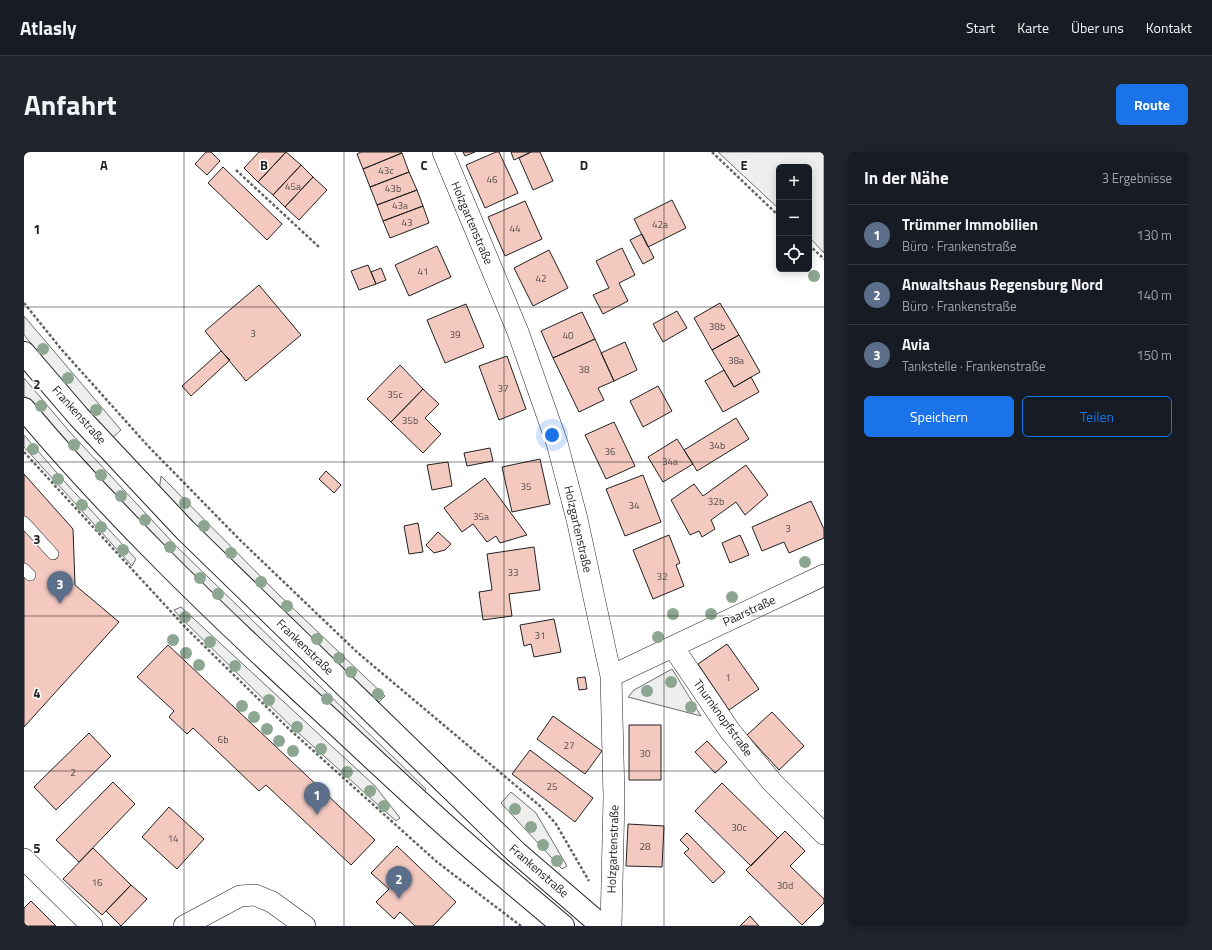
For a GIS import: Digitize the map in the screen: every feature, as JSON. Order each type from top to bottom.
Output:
[{"type":"main road","name":"Frankenstraße","points":[[24,353],[79,417],[190,535],[516,852],[602,926]]},
{"type":"main road","points":[[24,409],[50,440],[119,515],[180,578],[456,834],[563,926]]},
{"type":"street","name":"Holzgartenstraße","points":[[443,152],[518,332],[557,443],[577,519],[611,676],[614,797],[611,926]]},
{"type":"street","name":"Paarstraße","points":[[673,647],[824,576]]},
{"type":"street","points":[[611,676],[673,647]]},
{"type":"street","name":"Thurnknopfstraße","points":[[673,647],[730,732],[772,782],[824,834]]},
{"type":"street","points":[[24,859],[92,926]]},
{"type":"street","points":[[184,926],[240,896],[255,895],[272,902],[306,926]]},
{"type":"lane","points":[[24,522],[53,554]]},
{"type":"path","points":[[712,152],[776,213]]},
{"type":"path","points":[[236,170],[319,248]]},
{"type":"path","points":[[812,247],[824,259]]},
{"type":"path","points":[[24,303],[62,350],[148,446],[241,541],[358,653],[540,806],[556,824],[590,882]]},
{"type":"path","points":[[24,452],[187,629],[288,728],[437,862],[521,926]]},
{"type":"shaded area","points":[[718,152],[824,152],[824,253],[812,240],[812,164],[776,164],[776,206]]},
{"type":"shaded area","points":[[24,316],[121,430],[111,439],[24,335]]},
{"type":"shaded area","points":[[24,378],[69,431],[175,545],[426,789],[424,792],[214,600],[78,459],[24,395]]},
{"type":"shaded area","points":[[24,435],[136,559],[132,566],[24,447]]},
{"type":"shaded area","points":[[161,476],[278,594],[385,696],[379,702],[254,586],[159,491]]},
{"type":"shaded area","points":[[181,607],[375,786],[400,818],[396,821],[294,729],[174,610]]},
{"type":"shaded area","points":[[672,669],[701,716],[628,697],[634,690]]},
{"type":"shaded area","points":[[511,792],[536,813],[567,866],[562,869],[501,803]]},
{"type":"building","points":[[206,152],[211,152],[220,161],[207,175],[195,164]]},
{"type":"building","points":[[259,152],[286,152],[258,182],[244,168]]},
{"type":"building","points":[[286,152],[301,165],[273,195],[258,182]]},
{"type":"building","points":[[361,152],[402,153],[363,169],[357,154]]},
{"type":"building","points":[[463,152],[475,152],[465,156]]},
{"type":"building","points":[[499,152],[518,193],[485,208],[466,165]]},
{"type":"building","points":[[511,152],[531,152],[514,160]]},
{"type":"building","points":[[531,152],[540,152],[553,181],[533,190],[519,158]]},
{"type":"building","points":[[402,153],[409,172],[370,187],[363,169]]},
{"type":"building","points":[[301,165],[313,177],[285,207],[273,195]]},
{"type":"building","points":[[223,167],[282,224],[267,240],[208,183]]},
{"type":"building","points":[[409,172],[417,190],[377,205],[370,187]]},
{"type":"building","points":[[313,177],[327,190],[299,220],[285,207]]},
{"type":"building","points":[[417,190],[423,206],[383,221],[377,205]]},
{"type":"building","points":[[672,200],[686,228],[648,247],[634,219]]},
{"type":"building","points":[[525,201],[542,239],[505,256],[488,217]]},
{"type":"building","points":[[423,206],[429,223],[390,238],[383,221]]},
{"type":"building","points":[[642,234],[654,258],[643,264],[630,240]]},
{"type":"building","points":[[437,246],[451,277],[409,296],[395,265]]},
{"type":"building","points":[[622,248],[635,275],[619,283],[628,301],[603,314],[593,295],[609,288],[596,261]]},
{"type":"building","points":[[549,250],[568,288],[533,306],[514,268]]},
{"type":"building","points":[[368,265],[376,284],[359,290],[351,271]]},
{"type":"building","points":[[381,268],[386,280],[376,284],[371,272]]},
{"type":"building","points":[[259,285],[301,335],[246,381],[205,331]]},
{"type":"building","points":[[720,303],[739,335],[712,350],[694,318]]},
{"type":"building","points":[[466,304],[484,347],[445,363],[427,320]]},
{"type":"building","points":[[677,311],[687,328],[663,342],[653,324]]},
{"type":"building","points":[[582,312],[595,339],[553,358],[541,331]]},
{"type":"building","points":[[739,335],[760,372],[734,387],[712,350]]},
{"type":"building","points":[[595,339],[614,381],[598,388],[604,400],[579,412],[553,358]]},
{"type":"building","points":[[625,342],[637,370],[614,381],[601,353]]},
{"type":"building","points":[[221,351],[230,360],[191,396],[182,386]]},
{"type":"building","points":[[507,356],[526,409],[499,420],[479,366]]},
{"type":"building","points":[[400,365],[423,389],[391,422],[367,399]]},
{"type":"building","points":[[724,370],[734,387],[751,377],[759,392],[723,412],[705,381]]},
{"type":"building","points":[[658,386],[672,411],[643,427],[630,401]]},
{"type":"building","points":[[423,389],[439,404],[425,418],[441,434],[423,453],[391,422]]},
{"type":"building","points":[[736,418],[749,439],[697,471],[684,450]]},
{"type":"building","points":[[614,422],[635,466],[606,479],[585,435]]},
{"type":"building","points":[[677,439],[693,464],[663,482],[648,457]]},
{"type":"building","points":[[490,448],[493,461],[467,466],[464,453]]},
{"type":"building","points":[[540,459],[550,504],[512,512],[502,467]]},
{"type":"building","points":[[448,462],[452,486],[432,490],[427,465]]},
{"type":"building","points":[[746,465],[768,495],[745,515],[736,502],[711,520],[715,529],[702,537],[699,531],[690,535],[671,500],[694,484],[703,496]]},
{"type":"building","points":[[326,471],[341,485],[334,493],[319,479]]},
{"type":"building","points":[[24,474],[73,529],[75,585],[119,622],[24,727]]},
{"type":"building","points":[[643,475],[661,522],[625,536],[606,489]]},
{"type":"building","points":[[485,478],[527,535],[500,543],[496,536],[487,542],[473,524],[462,532],[444,508]]},
{"type":"building","points":[[811,501],[824,529],[824,538],[789,553],[784,542],[762,551],[752,527]]},
{"type":"building","points":[[418,523],[423,552],[409,554],[404,526]]},
{"type":"building","points":[[438,532],[451,544],[445,550],[434,553],[426,545]]},
{"type":"building","points":[[669,535],[680,563],[676,565],[684,586],[653,599],[633,550]]},
{"type":"building","points":[[740,535],[749,555],[730,563],[722,543]]},
{"type":"building","points":[[534,547],[540,590],[509,594],[512,616],[483,620],[479,592],[492,590],[487,554]]},
{"type":"building","points":[[554,619],[561,652],[534,657],[531,644],[524,646],[520,625]]},
{"type":"building","points":[[727,644],[759,689],[729,710],[698,664]]},
{"type":"building","points":[[168,645],[375,840],[351,865],[266,785],[259,791],[193,728],[187,734],[169,717],[174,711],[137,677]]},
{"type":"building","points":[[585,677],[587,689],[579,690],[577,678]]},
{"type":"building","points":[[772,712],[804,746],[779,770],[747,735]]},
{"type":"building","points":[[553,716],[602,751],[585,774],[537,739]]},
{"type":"building","points":[[629,725],[661,725],[661,780],[629,780]]},
{"type":"building","points":[[89,733],[111,756],[56,810],[34,787]]},
{"type":"building","points":[[707,741],[727,762],[715,773],[695,752]]},
{"type":"building","points":[[530,750],[593,798],[575,822],[512,774]]},
{"type":"building","points":[[113,782],[135,804],[79,862],[56,840]]},
{"type":"building","points":[[722,783],[778,838],[751,866],[695,811]]},
{"type":"building","points":[[169,807],[204,839],[177,869],[142,837]]},
{"type":"building","points":[[628,824],[664,826],[662,867],[626,866]]},
{"type":"building","points":[[785,831],[805,851],[790,866],[824,899],[824,903],[802,925],[746,870]]},
{"type":"building","points":[[687,833],[725,872],[713,883],[684,853],[689,849],[680,840]]},
{"type":"building","points":[[397,846],[456,902],[433,926],[415,926],[400,912],[394,919],[376,902],[389,889],[371,873]]},
{"type":"building","points":[[93,848],[131,885],[102,915],[63,879]]},
{"type":"building","points":[[131,885],[147,899],[121,926],[106,911]]},
{"type":"building","points":[[31,901],[56,926],[24,926],[24,908]]},
{"type":"building","points":[[750,916],[759,926],[740,926]]},
{"type":"place","name":"Avia","points":[[60,604]]},
{"type":"place","name":"Trümmer Immobilien","points":[[317,815]]},
{"type":"place","name":"Anwaltshaus Regensburg Nord","points":[[399,899]]}]
